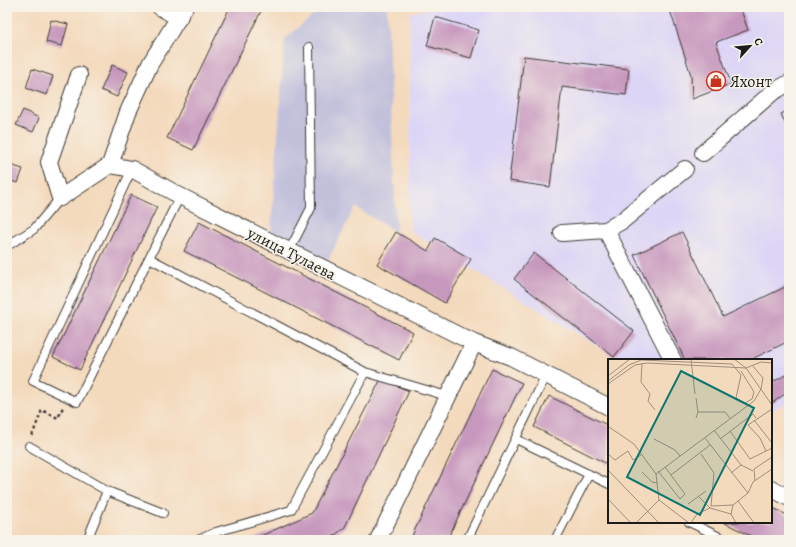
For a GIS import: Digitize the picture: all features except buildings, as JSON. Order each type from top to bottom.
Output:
[{"type":"street","points":[[79,76],[49,162],[60,198],[110,165],[128,112],[150,64],[182,12],[160,7]]},
{"type":"street","points":[[703,153],[773,92],[789,83]]},
{"type":"street","name":"улица Тулаева","points":[[110,165],[132,169],[180,196],[289,251],[474,343],[511,358],[608,406]]},
{"type":"street","points":[[562,232],[606,230],[622,221],[685,169]]},
{"type":"street","points":[[606,230],[672,359]]},
{"type":"street","points":[[378,540],[474,343]]},
{"type":"street","points":[[772,489],[789,498]]},
{"type":"lane","points":[[289,251],[311,208],[309,47]]},
{"type":"lane","points":[[132,169],[33,381],[77,402],[180,196]]},
{"type":"lane","points":[[7,246],[34,229],[60,198]]},
{"type":"lane","points":[[149,258],[365,372],[447,396]]},
{"type":"lane","points":[[198,540],[216,532],[291,510],[365,372]]},
{"type":"lane","points":[[467,540],[546,375]]},
{"type":"lane","points":[[516,439],[608,484]]},
{"type":"lane","points":[[29,446],[107,492],[163,513]]},
{"type":"lane","points":[[556,540],[589,474]]},
{"type":"lane","points":[[87,540],[107,492]]},
{"type":"lane","points":[[691,523],[726,540]]},
{"type":"path","points":[[29,446],[42,410],[58,418],[67,398]]},
{"type":"shaded area","points":[[323,7],[387,7],[396,232],[355,207],[328,260],[271,231],[285,39]]},
{"type":"shaded area","points":[[435,7],[789,7],[789,402],[772,410],[772,359],[619,359],[410,231],[410,13]]},
{"type":"place","name":"Яхонт","points":[[716,81]]}]
